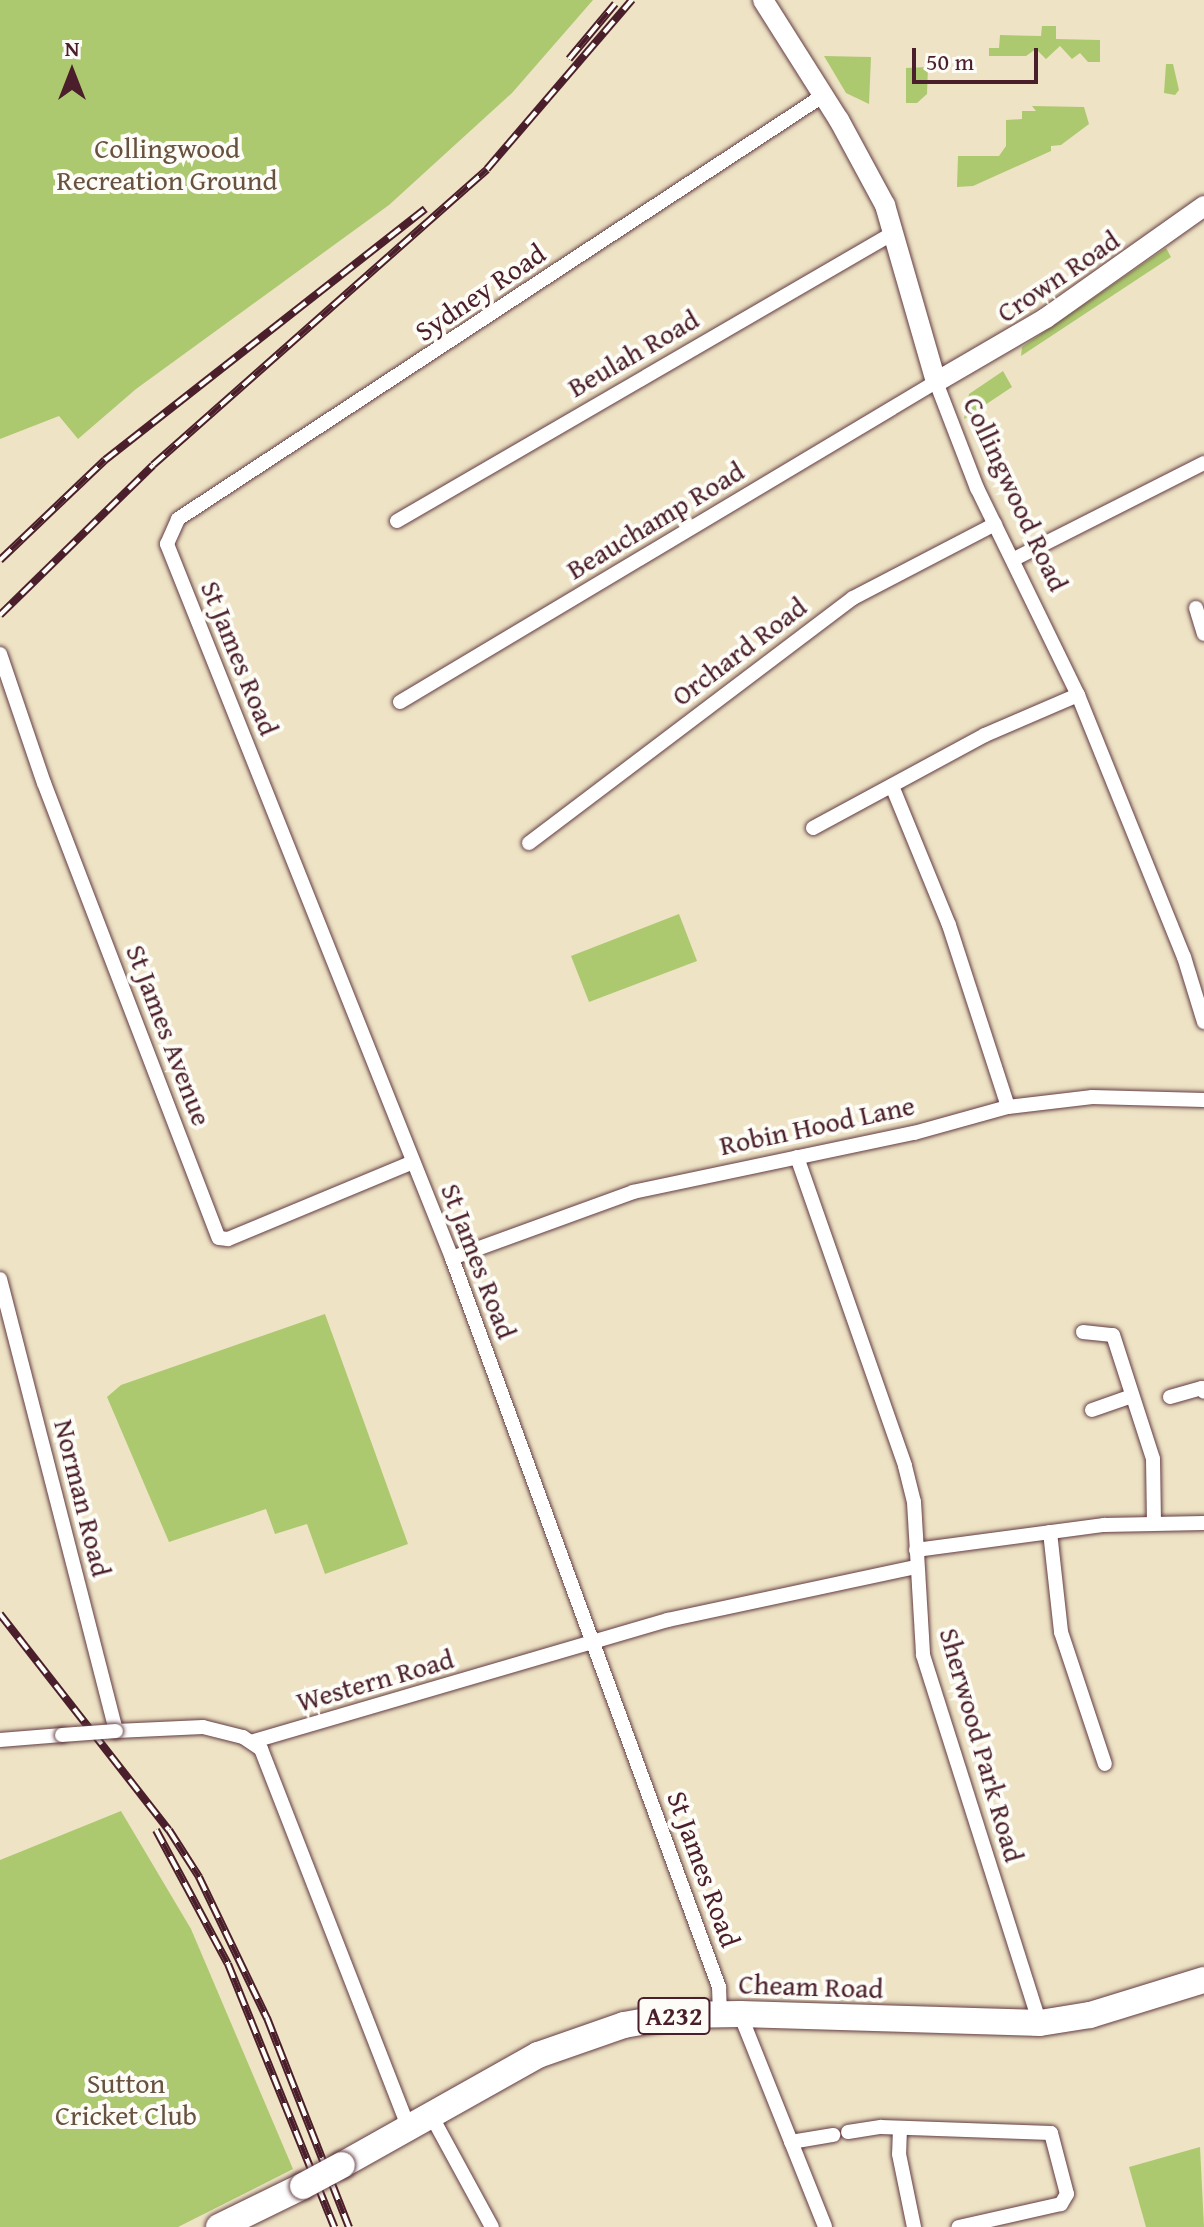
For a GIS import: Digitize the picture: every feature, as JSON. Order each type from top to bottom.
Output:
[{"type":"highway","name":"Cheam Road","points":[[219,2227],[303,2186],[552,2050],[624,2025],[730,2014],[1040,2023],[1090,2015],[1204,1980]]},
{"type":"street","name":"Collingwood Road","points":[[763,0],[865,163],[895,232],[936,382],[995,524],[1078,695],[1184,957],[1204,1022]]},
{"type":"street","name":"Sydney Road","points":[[167,533],[189,512],[824,95]]},
{"type":"street","name":"Crown Road","points":[[936,382],[1046,318],[1204,206]]},
{"type":"street","name":"Beulah Road","points":[[397,521],[895,232]]},
{"type":"street","name":"Beauchamp Road","points":[[400,702],[936,382]]},
{"type":"street","points":[[1014,559],[1204,463]]},
{"type":"street","name":"Orchard Road","points":[[529,843],[853,598],[995,524]]},
{"type":"street","name":"St James Road","points":[[167,533],[167,544],[452,1258],[719,1987],[791,2142],[825,2227]]},
{"type":"street","points":[[1196,608],[1204,634]]},
{"type":"street","name":"St James Avenue","points":[[0,654],[44,783],[219,1238],[228,1239],[413,1162]]},
{"type":"street","points":[[813,828],[985,735],[1078,695]]},
{"type":"street","points":[[892,786],[949,925],[1008,1107]]},
{"type":"street","name":"Robin Hood Lane","points":[[452,1258],[594,1203],[1008,1107],[1092,1097],[1204,1100]]},
{"type":"street","name":"Sherwood Park Road","points":[[797,1157],[905,1466],[914,1502],[923,1655],[1040,2023]]},
{"type":"street","name":"Norman Road","points":[[0,1279],[116,1731]]},
{"type":"street","points":[[1083,1332],[1113,1335],[1153,1459],[1154,1523]]},
{"type":"street","points":[[1170,1397],[1202,1388],[1204,1392]]},
{"type":"street","points":[[1092,1410],[1132,1396]]},
{"type":"street","points":[[916,1550],[1050,1532],[1154,1523],[1204,1523]]},
{"type":"street","points":[[1050,1532],[1061,1632],[1105,1764]]},
{"type":"street","name":"Western Road","points":[[254,1741],[734,1604],[916,1567]]},
{"type":"street","points":[[0,1740],[203,1727],[254,1741],[420,2123],[492,2227]]},
{"type":"street","points":[[900,2128],[899,2154],[914,2227]]},
{"type":"street","points":[[791,2142],[900,2128],[1051,2133],[1067,2194],[1061,2204],[959,2227]]},
{"type":"green space","name":"Collingwood Recreation Ground","points":[[0,0],[593,0],[512,93],[389,205],[136,389],[78,439],[59,416],[0,439]]},
{"type":"green space","points":[[1042,26],[1056,26],[1056,39],[1100,40],[1100,62],[1088,62],[1080,53],[1072,59],[1060,46],[1046,59],[1036,49],[1026,56],[989,56],[989,48],[999,48],[1000,35],[1041,36]]},
{"type":"green space","points":[[824,56],[871,57],[869,104],[846,93]]},
{"type":"green space","points":[[1166,64],[1173,64],[1179,90],[1175,95],[1164,93]]},
{"type":"green space","points":[[928,67],[927,94],[917,103],[906,103],[906,68]]},
{"type":"green space","points":[[1032,106],[1084,107],[1089,124],[1061,145],[1051,146],[1051,151],[973,186],[957,187],[958,156],[999,156],[1006,146],[1006,120],[1022,119],[1022,111],[1036,111]]},
{"type":"green space","points":[[1166,248],[1171,257],[1021,356],[1022,347]]},
{"type":"green space","points":[[1003,371],[1012,387],[964,419],[969,394]]},
{"type":"green space","points":[[679,914],[697,961],[589,1002],[571,956]]},
{"type":"green space","points":[[325,1314],[408,1544],[325,1574],[307,1524],[275,1534],[266,1509],[169,1542],[107,1397],[121,1385]]},
{"type":"green space","name":"Sutton Cricket Club","points":[[121,1811],[191,1929],[293,2169],[178,2227],[0,2227],[0,1860]]},
{"type":"green space","points":[[1200,2147],[1204,2227],[1146,2227],[1129,2167]]},
{"type":"railway","points":[[0,615],[153,465],[487,169],[632,0]]},
{"type":"railway","points":[[569,59],[615,4]]},
{"type":"railway","points":[[0,560],[105,460],[425,209]]},
{"type":"railway","points":[[0,1614],[169,1830],[199,1877],[267,2018],[349,2227]]},
{"type":"railway","points":[[156,1830],[228,1964],[334,2227]]}]
